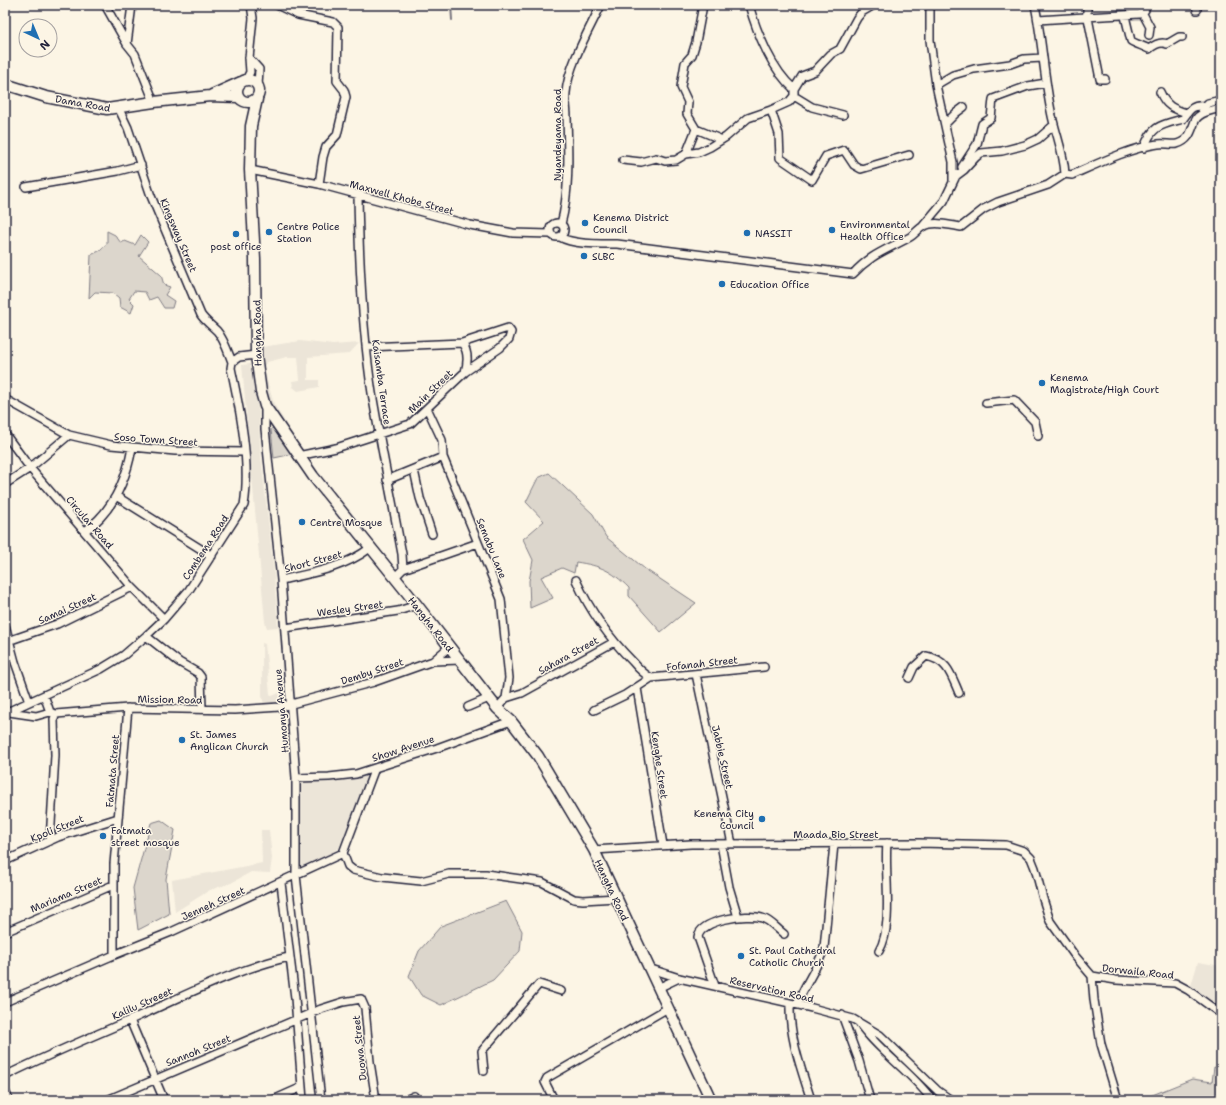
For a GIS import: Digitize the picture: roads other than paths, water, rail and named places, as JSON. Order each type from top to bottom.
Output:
[{"type":"highway","points":[[250,80],[258,86],[259,94],[257,99],[248,103],[240,100],[210,96],[243,81],[250,80]]},
{"type":"highway","points":[[240,100],[237,87],[243,81]]},
{"type":"highway","name":"Dama Road","points":[[5,84],[46,97],[107,110],[154,102],[210,96]]},
{"type":"highway","name":"Hangha Road","points":[[257,99],[251,126],[250,170],[255,259],[256,355],[261,392],[265,406],[298,456],[449,647],[461,660],[489,698],[511,721],[538,756],[594,850],[711,1100]]},
{"type":"highway","name":"Hangha Road","points":[[240,100],[251,126]]},
{"type":"street","points":[[105,5],[127,44],[135,54],[154,102]]},
{"type":"street","points":[[127,44],[132,5]]},
{"type":"street","points":[[243,81],[250,72],[249,58],[253,18],[251,5]]},
{"type":"street","points":[[277,5],[298,15],[333,22],[338,27],[337,81],[344,90],[346,97],[337,135],[326,147],[319,184]]},
{"type":"street","name":"Nyandeyama Road","points":[[561,224],[566,202],[566,94],[568,78],[572,64],[601,5]]},
{"type":"street","points":[[703,5],[696,42],[692,55],[685,63],[681,87],[688,102],[687,114],[696,129],[720,139]]},
{"type":"street","points":[[749,5],[772,60],[794,92],[812,107],[843,115]]},
{"type":"street","points":[[623,160],[641,162],[656,158],[665,161],[676,160],[686,154],[699,152],[726,137],[748,118],[789,102],[802,76],[815,70],[831,54],[840,49],[857,18],[862,12],[874,5]]},
{"type":"street","points":[[930,5],[930,40],[936,85],[953,162],[952,183]]},
{"type":"street","points":[[1035,5],[1046,83],[1054,125],[1064,160],[1065,174]]},
{"type":"street","points":[[1087,5],[1086,18],[1100,79],[1105,79]]},
{"type":"street","points":[[1038,20],[1125,16],[1140,14],[1144,9]]},
{"type":"street","points":[[1144,9],[1150,26],[1149,35]]},
{"type":"street","points":[[1125,16],[1131,41],[1149,49],[1156,44],[1167,44],[1179,37],[1182,38]]},
{"type":"street","points":[[249,58],[259,69],[258,86]]},
{"type":"street","points":[[936,85],[953,75],[974,69],[1010,64],[1024,59],[1043,58]]},
{"type":"street","points":[[560,237],[564,229],[561,224],[553,224],[550,229],[550,234],[555,237],[583,243],[654,249],[853,274],[865,261],[879,252],[894,246],[913,235],[944,202],[952,183],[977,144],[982,124],[992,118],[993,99],[1028,86],[1046,83]]},
{"type":"street","points":[[1160,92],[1163,100],[1168,106],[1174,110],[1187,112]]},
{"type":"street","points":[[1144,148],[1147,140],[1156,127],[1182,119],[1193,107],[1204,106],[1221,100]]},
{"type":"street","points":[[1200,115],[1204,106]]},
{"type":"street","points":[[945,124],[954,114],[964,107]]},
{"type":"street","name":"Kingsway Street","points":[[119,109],[128,128],[151,196],[202,315],[207,324],[221,337],[232,362]]},
{"type":"street","points":[[923,226],[931,224],[946,224],[961,227],[984,209],[998,202],[1048,185],[1065,174],[1072,175],[1120,154],[1158,144],[1177,144],[1186,138],[1194,129],[1195,120],[1200,115],[1212,109],[1221,109]]},
{"type":"street","points":[[771,110],[779,134],[780,158],[812,180],[826,156],[844,150],[854,165],[861,169],[909,155]]},
{"type":"street","points":[[942,113],[954,114]]},
{"type":"street","points":[[956,176],[981,153],[1002,151],[1025,145],[1038,139],[1054,125]]},
{"type":"street","points":[[686,154],[696,129]]},
{"type":"street","points":[[26,187],[118,171],[141,165],[141,167]]},
{"type":"street","name":"Maxwell Khobe Street","points":[[250,170],[319,184],[470,225],[513,233],[550,234]]},
{"type":"street","name":"Kaisamba Terrace","points":[[358,195],[359,238],[367,347],[379,434],[401,549],[403,569]]},
{"type":"street","name":"Main Street","points":[[298,456],[336,448],[410,424],[465,372],[481,362],[509,339],[511,332],[508,328],[462,343]]},
{"type":"street","points":[[367,347],[462,343],[466,348],[468,359],[465,372]]},
{"type":"street","points":[[232,362],[239,357],[256,355]]},
{"type":"street","name":"Combema Road","points":[[29,702],[102,669],[124,655],[146,636],[164,619],[189,590],[244,505],[246,493],[244,452],[231,368],[232,362]]},
{"type":"street","name":"Soso Town Street","points":[[5,399],[69,435],[111,445],[182,452],[244,452]]},
{"type":"street","points":[[986,403],[1014,400],[1035,422],[1038,436]]},
{"type":"street","name":"Humonya Avenue","points":[[265,406],[265,430],[281,580],[296,778],[296,875],[321,1100]]},
{"type":"street","name":"Semabu Lane","points":[[427,408],[442,440],[443,457],[501,599],[508,663],[506,698]]},
{"type":"street","name":"Circular Road","points":[[5,434],[30,468],[132,588],[164,619]]},
{"type":"street","points":[[5,484],[30,468],[69,435]]},
{"type":"street","points":[[85,531],[102,516],[116,496],[126,474],[132,448]]},
{"type":"street","points":[[387,480],[443,457]]},
{"type":"street","points":[[414,470],[432,534]]},
{"type":"street","points":[[116,496],[212,556]]},
{"type":"street","points":[[394,578],[403,569],[478,543]]},
{"type":"street","name":"Short Street","points":[[281,580],[343,564],[361,555],[370,548]]},
{"type":"street","points":[[576,580],[590,608],[614,642]]},
{"type":"street","name":"Samai Street","points":[[8,641],[57,624],[132,588]]},
{"type":"street","name":"Wesley Street","points":[[285,628],[398,611],[417,605]]},
{"type":"street","points":[[5,625],[8,641],[29,702],[7,713]]},
{"type":"street","points":[[146,636],[178,662],[198,673],[201,677],[202,709]]},
{"type":"street","name":"Sahara Street","points":[[506,698],[522,693],[614,642],[642,671],[651,678]]},
{"type":"street","points":[[433,661],[449,647]]},
{"type":"street","points":[[909,678],[914,667],[926,656],[938,658],[945,665],[959,693]]},
{"type":"street","name":"Demby Street","points":[[290,704],[374,682],[433,661],[461,660]]},
{"type":"street","name":"Fofanah Street","points":[[651,678],[764,667]]},
{"type":"street","name":"Jabbie Street","points":[[696,674],[732,844]]},
{"type":"street","points":[[594,710],[637,688],[651,678]]},
{"type":"street","name":"Kenghe Street","points":[[637,688],[662,845]]},
{"type":"street","points":[[44,695],[53,713],[54,719],[55,754],[50,841]]},
{"type":"street","points":[[468,707],[489,698]]},
{"type":"street","points":[[497,708],[506,698]]},
{"type":"street","name":"Mission Road","points":[[7,713],[36,716],[53,713],[128,708],[266,709],[290,704]]},
{"type":"street","name":"Fatmata Street","points":[[114,955],[113,885],[128,708]]},
{"type":"street","name":"Show Avenue","points":[[296,778],[356,774],[511,721]]},
{"type":"street","points":[[375,768],[343,854],[348,866],[353,870],[382,877],[421,881],[449,874],[486,874],[542,882],[574,899],[583,900],[616,898]]},
{"type":"street","name":"Kpoli Street","points":[[5,861],[50,841],[87,827],[118,818]]},
{"type":"street","points":[[879,951],[884,939],[888,912],[888,843]]},
{"type":"street","name":"Maada Bio Street","points":[[594,850],[662,845],[721,844],[888,843],[974,844],[1015,847],[1024,851],[1031,858],[1048,916],[1058,933],[1092,976]]},
{"type":"street","points":[[721,844],[729,887],[738,917]]},
{"type":"street","points":[[811,1100],[794,1046],[790,1026],[793,1004],[819,962],[824,948],[834,844]]},
{"type":"street","name":"Jenneh Street","points":[[5,1002],[114,955],[172,932],[343,854]]},
{"type":"street","points":[[281,883],[297,1020],[300,1088],[303,1100]]},
{"type":"street","name":"Mariama Street","points":[[5,932],[113,885]]},
{"type":"street","points":[[715,986],[698,935],[701,930],[717,922],[738,917],[761,917],[784,934]]},
{"type":"street","name":"Kalilu Streeet","points":[[5,1076],[55,1051],[241,971],[262,963],[289,957]]},
{"type":"street","name":"Reservation Road","points":[[648,968],[679,978],[842,1015],[880,1035],[938,1091],[951,1100]]},
{"type":"street","points":[[1092,976],[1101,1044],[1118,1100]]},
{"type":"street","name":"Dorwaila Road","points":[[1092,976],[1116,980],[1175,983],[1188,990],[1221,1014]]},
{"type":"street","points":[[658,988],[679,978]]},
{"type":"street","points":[[484,1070],[482,1052],[539,984],[561,991]]},
{"type":"street","name":"Duowa Street","points":[[311,1014],[338,1003],[362,999],[365,1008],[370,1062],[376,1100]]},
{"type":"street","points":[[554,1100],[545,1082],[547,1078],[668,1008]]},
{"type":"street","name":"Sannoh Street","points":[[107,1100],[155,1078],[311,1014]]},
{"type":"street","points":[[842,1015],[859,1061],[870,1100]]},
{"type":"street","points":[[130,1020],[164,1100]]},
{"type":"street","points":[[859,1023],[868,1036],[921,1085],[932,1099],[938,1091]]},
{"type":"street","points":[[273,1100],[300,1088]]},
{"type":"street","points":[[5,1091],[9,1100]]},
{"type":"street","points":[[406,1100],[414,1096]]},
{"type":"waterway","points":[[451,5],[452,20]]},
{"type":"place","name":"Kenema District Council","points":[[585,223]]},
{"type":"place","name":"Environmental Health Office","points":[[832,230]]},
{"type":"place","name":"Centre Police Station","points":[[269,232]]},
{"type":"place","name":"NASSIT","points":[[747,233]]},
{"type":"place","name":"post office","points":[[236,234]]},
{"type":"place","name":"SLBC","points":[[584,256]]},
{"type":"place","name":"Education Office","points":[[722,284]]},
{"type":"place","name":"Kenema Magistrate/High Court","points":[[1042,383]]},
{"type":"place","name":"Centre Mosque","points":[[302,522]]},
{"type":"place","name":"St. James Anglican Church","points":[[182,740]]},
{"type":"place","name":"Kenema City Council","points":[[762,819]]},
{"type":"place","name":"Fatmata street mosque","points":[[103,836]]},
{"type":"place","name":"St. Paul Cathedral Catholic Church","points":[[741,956]]}]
